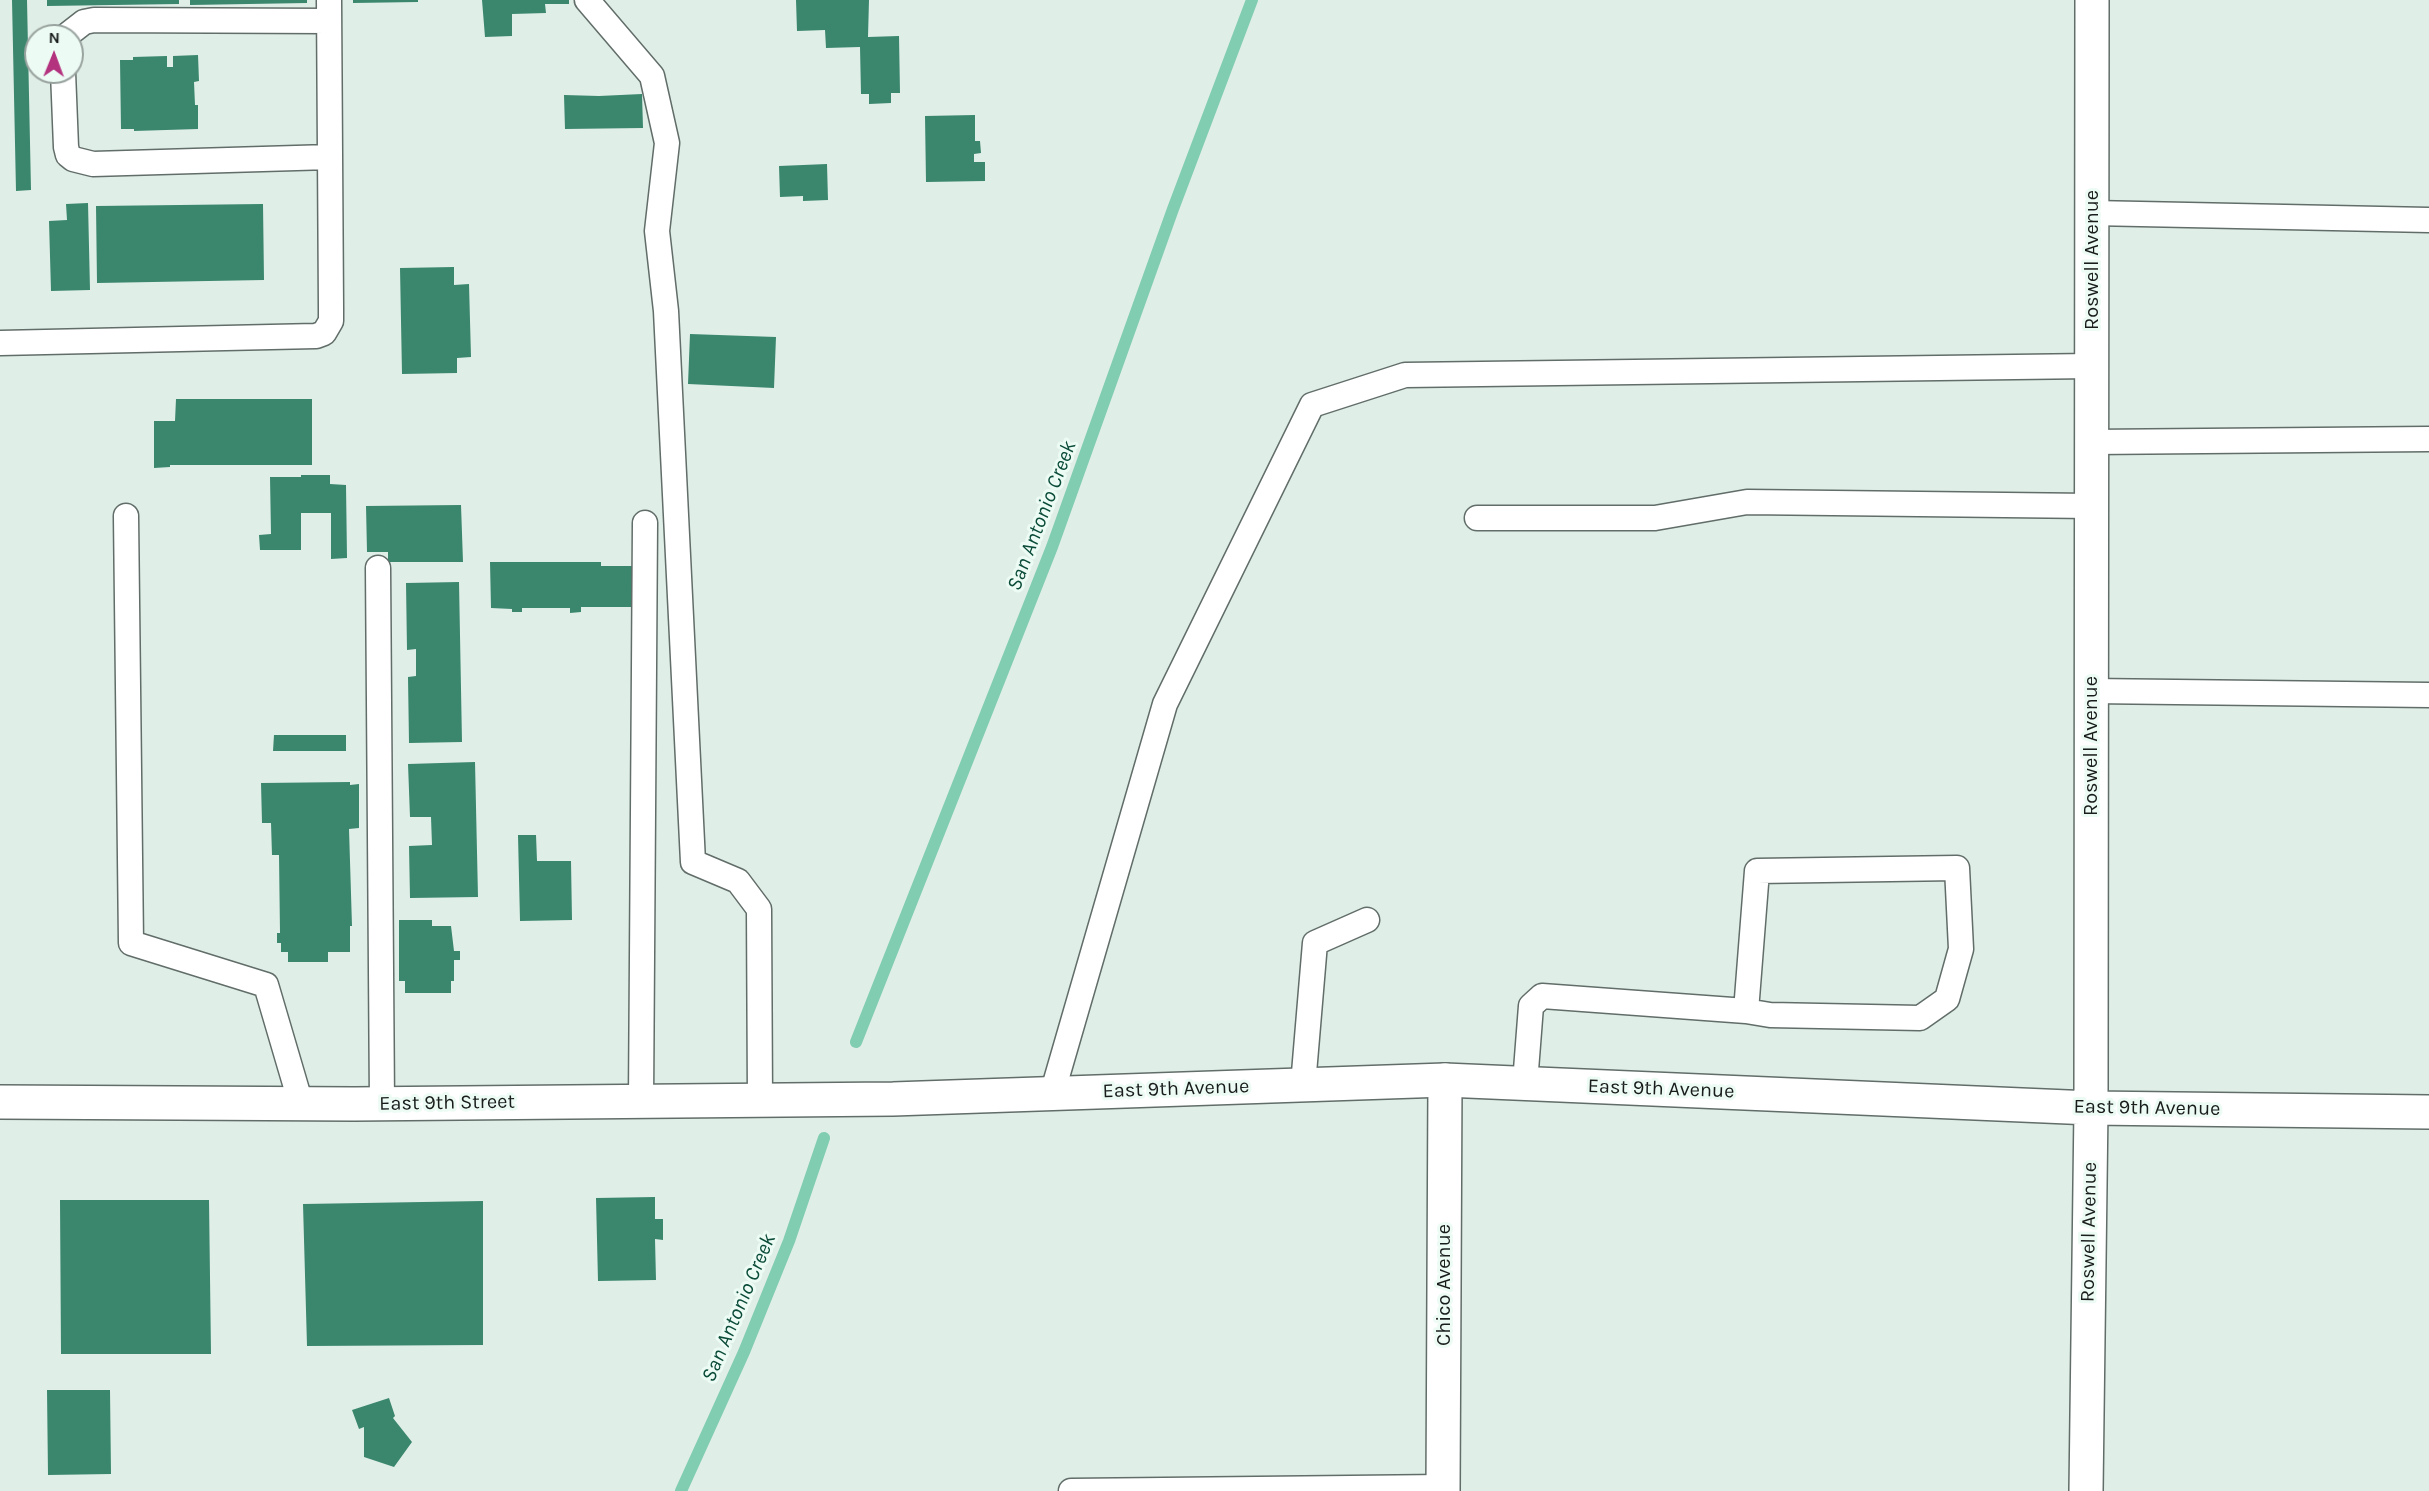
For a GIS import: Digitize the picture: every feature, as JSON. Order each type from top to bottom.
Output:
[{"type":"street","name":"Roswell Avenue","points":[[2086,1491],[2091,1108],[2092,0]]},
{"type":"street","name":"East 9th Avenue","points":[[893,1099],[1445,1080],[2091,1108],[2429,1112]]},
{"type":"street","name":"Chico Avenue","points":[[1443,1489],[1445,1080]]},
{"type":"street","name":"East 9th Street","points":[[0,1102],[382,1104],[893,1099]]},
{"type":"lane","points":[[587,0],[652,76],[667,143],[657,231],[666,310],[693,862],[738,881],[759,909],[760,1101]]},
{"type":"lane","points":[[0,343],[316,336],[324,333],[331,321],[329,11],[94,20],[84,21],[80,24]]},
{"type":"lane","points":[[63,84],[68,155],[83,162],[93,164],[330,157]]},
{"type":"lane","points":[[2092,213],[2429,220]]},
{"type":"lane","points":[[1052,1094],[1165,704],[1312,405],[1405,375],[2091,366]]},
{"type":"lane","points":[[2092,442],[2429,439]]},
{"type":"lane","points":[[1477,518],[1655,518],[1748,502],[2091,506]]},
{"type":"lane","points":[[126,516],[131,943],[266,985],[301,1104]]},
{"type":"lane","points":[[641,1101],[645,523]]},
{"type":"lane","points":[[378,568],[382,1104]]},
{"type":"lane","points":[[2091,691],[2429,695]]},
{"type":"lane","points":[[1525,1083],[1531,1006],[1542,996],[1746,1011],[1770,1015],[1920,1018],[1947,999],[1961,949],[1957,868],[1757,871],[1746,1011]]},
{"type":"lane","points":[[1303,1084],[1315,943],[1367,920]]},
{"type":"lane","points":[[1071,1491],[1443,1489]]},
{"type":"building","points":[[12,0],[27,0],[28,24],[24,24],[24,84],[29,84],[31,190],[16,191]]},
{"type":"building","points":[[47,0],[179,0],[179,4],[47,6]]},
{"type":"building","points":[[190,0],[307,0],[307,3],[190,5]]},
{"type":"building","points":[[353,0],[418,0],[418,2],[353,3]]},
{"type":"building","points":[[482,0],[569,0],[569,4],[545,4],[546,13],[512,14],[512,36],[485,37]]},
{"type":"building","points":[[796,0],[869,0],[868,37],[899,36],[900,93],[891,93],[891,103],[869,104],[869,94],[861,94],[860,47],[826,48],[825,30],[797,31]]},
{"type":"building","points":[[198,55],[199,81],[194,82],[195,105],[198,105],[198,129],[134,131],[134,129],[121,129],[120,60],[133,60],[133,57],[167,56],[167,67],[173,67],[173,56]]},
{"type":"building","points":[[642,94],[643,128],[565,129],[564,95]]},
{"type":"building","points":[[975,115],[975,141],[980,141],[981,153],[974,154],[974,162],[985,162],[985,181],[926,182],[925,116]]},
{"type":"building","points":[[827,164],[828,200],[803,201],[803,196],[780,197],[779,166]]},
{"type":"building","points":[[88,203],[90,290],[51,291],[49,221],[67,220],[66,204]]},
{"type":"building","points":[[263,204],[264,280],[97,283],[96,206]]},
{"type":"building","points":[[454,267],[454,285],[469,284],[471,357],[457,358],[457,373],[402,374],[400,268]]},
{"type":"building","points":[[690,334],[776,337],[774,388],[688,384]]},
{"type":"building","points":[[176,399],[312,399],[312,465],[170,465],[170,467],[154,468],[154,421],[175,421]]},
{"type":"building","points":[[301,475],[330,475],[330,484],[346,485],[347,558],[331,559],[331,513],[301,513],[301,550],[260,550],[259,535],[271,534],[270,477],[301,477]]},
{"type":"building","points":[[461,505],[463,562],[388,562],[388,552],[367,552],[366,506]]},
{"type":"building","points":[[490,562],[601,562],[601,566],[637,566],[638,607],[581,607],[581,612],[570,613],[570,608],[522,608],[522,612],[512,612],[512,609],[491,608]]},
{"type":"building","points":[[459,582],[462,742],[409,743],[408,677],[416,676],[416,649],[407,650],[406,583]]},
{"type":"building","points":[[274,735],[346,735],[346,751],[273,751]]},
{"type":"building","points":[[475,762],[478,897],[410,898],[409,846],[432,845],[431,817],[410,817],[408,764]]},
{"type":"building","points":[[350,782],[350,785],[359,784],[359,828],[349,829],[352,926],[350,926],[350,952],[328,952],[328,962],[288,962],[288,952],[281,952],[281,943],[277,943],[277,933],[280,933],[279,855],[272,855],[271,823],[262,823],[261,783]]},
{"type":"building","points":[[518,835],[536,835],[537,861],[571,861],[572,920],[520,921]]},
{"type":"building","points":[[399,920],[432,920],[432,926],[451,926],[454,951],[460,951],[460,960],[454,960],[454,981],[451,981],[451,993],[405,993],[405,981],[399,981]]},
{"type":"building","points":[[655,1197],[655,1219],[663,1219],[663,1240],[655,1239],[656,1280],[598,1281],[596,1198]]},
{"type":"building","points":[[60,1200],[209,1200],[211,1354],[61,1354]]},
{"type":"building","points":[[483,1201],[483,1345],[307,1346],[303,1204]]},
{"type":"building","points":[[47,1390],[110,1390],[111,1474],[48,1475]]},
{"type":"building","points":[[389,1398],[395,1416],[393,1418],[412,1442],[394,1467],[364,1457],[364,1427],[359,1429],[352,1410]]},
{"type":"waterway","name":"San Antonio Creek","points":[[856,1042],[1052,547],[1173,209],[1252,0]]},
{"type":"waterway","name":"San Antonio Creek","points":[[681,1491],[744,1352],[789,1241],[824,1138]]}]
